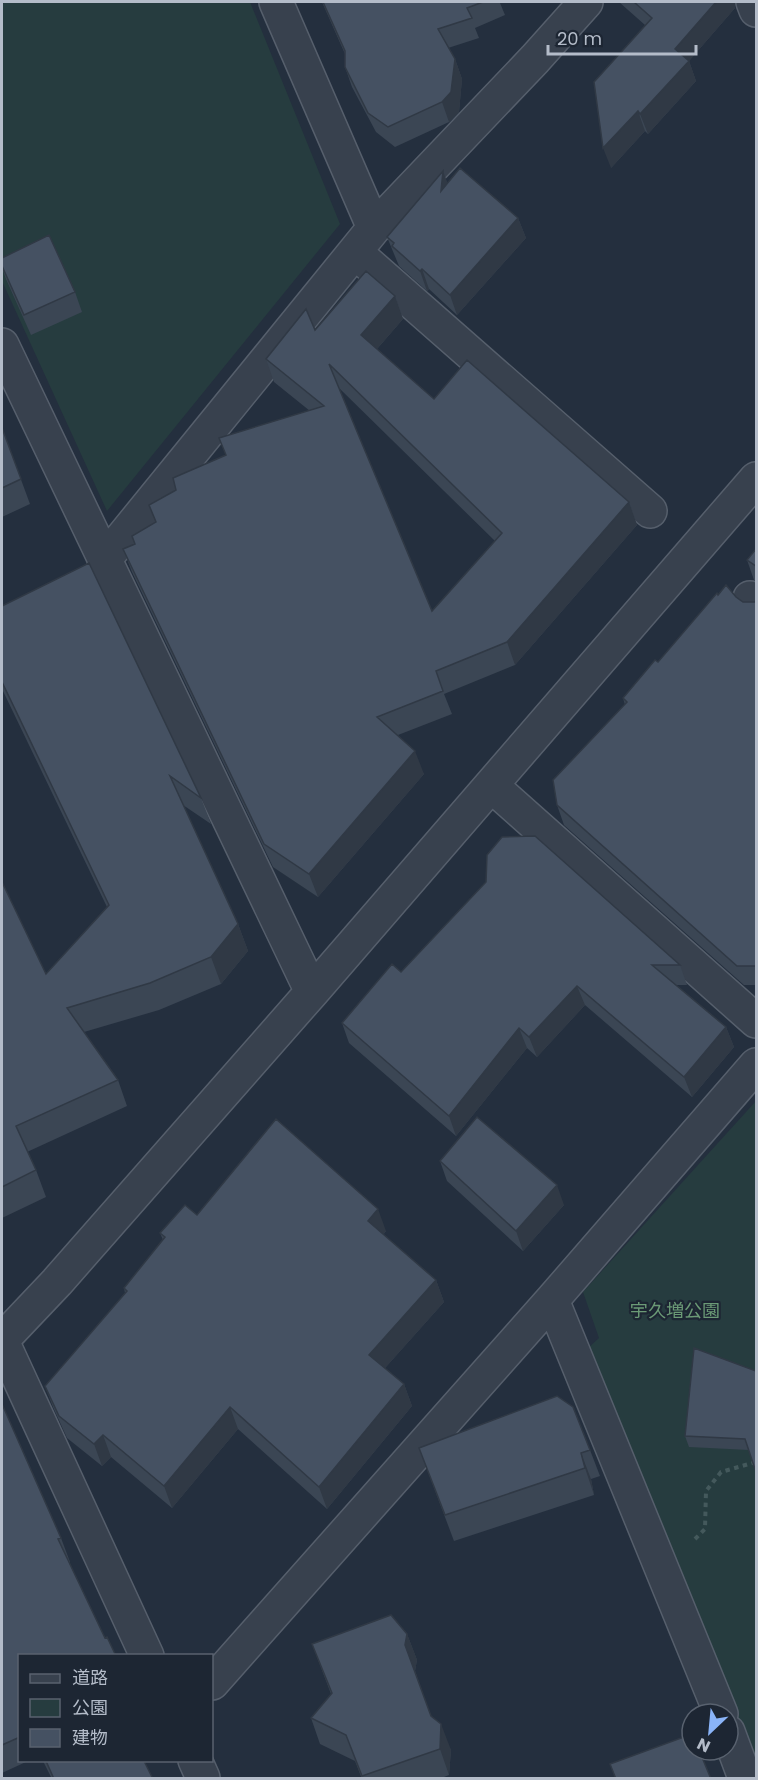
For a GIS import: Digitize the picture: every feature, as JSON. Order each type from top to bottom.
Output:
[{"type":"street","points":[[276,2],[365,240],[650,511]]},
{"type":"street","points":[[104,560],[365,240],[586,2]]},
{"type":"street","points":[[753,2],[756,10]]},
{"type":"street","points":[[2,345],[312,992]]},
{"type":"street","points":[[146,1654],[2,1341],[65,1274],[312,992],[756,479]]},
{"type":"street","points":[[492,786],[756,1021]]},
{"type":"street","points":[[213,1682],[552,1300],[756,1065]]},
{"type":"street","points":[[552,1300],[715,1702]]},
{"type":"street","points":[[195,1762],[203,1779]]},
{"type":"street","points":[[739,1762],[745,1779]]},
{"type":"path","points":[[656,1555],[695,1540],[705,1529],[706,1491],[721,1472],[756,1462]]},
{"type":"green space","points":[[6,2],[250,2],[340,224],[107,511],[2,281],[2,4]]},
{"type":"green space","name":"宇久増公園","points":[[756,1101],[756,1774],[740,1734],[740,1702],[727,1702],[586,1350],[599,1338],[583,1292]]},
{"type":"building","points":[[323,2],[483,2],[467,8],[472,18],[438,29],[455,59],[451,92],[442,102],[388,127],[368,113],[345,67],[345,51]]},
{"type":"building","points":[[634,2],[716,2],[675,49],[689,61],[640,114],[638,111],[603,148],[594,82],[652,18]]},
{"type":"building","points":[[460,168],[518,218],[450,295],[392,246],[394,243],[387,237],[443,171],[441,191]]},
{"type":"building","points":[[49,235],[75,292],[24,315],[2,266],[2,258]]},
{"type":"building","points":[[366,271],[395,296],[361,335],[434,399],[467,360],[629,502],[507,642],[436,671],[443,691],[377,717],[415,751],[309,874],[264,844],[123,549],[135,544],[132,536],[156,522],[149,505],[176,490],[173,478],[226,455],[219,438],[324,406],[266,359],[306,309],[315,330]],"holes":[[[329,364],[502,533],[432,611]]]},
{"type":"building","points":[[2,428],[21,479],[2,488]]},
{"type":"building","points":[[756,549],[756,566],[747,560]]},
{"type":"building","points":[[89,563],[201,798],[170,776],[238,924],[211,957],[150,983],[67,1008],[118,1080],[16,1126],[36,1170],[2,1187],[2,882],[46,974],[109,905],[2,682],[2,606]]},
{"type":"building","points":[[726,585],[743,602],[756,601],[756,966],[737,966],[557,805],[553,780],[627,702],[623,698],[655,660],[658,662]]},
{"type":"building","points":[[535,836],[680,965],[652,965],[726,1027],[684,1077],[577,986],[529,1037],[519,1028],[449,1116],[342,1023],[392,964],[401,972],[486,882],[487,855],[502,837]]},
{"type":"building","points":[[477,1117],[557,1185],[516,1231],[440,1161]]},
{"type":"building","points":[[276,1119],[378,1209],[368,1221],[436,1280],[369,1355],[404,1384],[319,1487],[230,1407],[164,1486],[103,1435],[94,1444],[59,1416],[45,1386],[127,1291],[124,1288],[165,1237],[160,1233],[185,1205],[197,1215]]},
{"type":"building","points":[[694,1348],[756,1371],[756,1472],[745,1439],[685,1436]]},
{"type":"building","points":[[557,1396],[573,1407],[590,1450],[581,1453],[585,1468],[445,1515],[419,1448]]},
{"type":"building","points":[[2,1404],[61,1538],[58,1539],[105,1638],[107,1637],[115,1654],[18,1654],[18,1738],[2,1745]]},
{"type":"building","points":[[391,1615],[407,1634],[405,1645],[431,1716],[441,1724],[440,1749],[362,1776],[346,1735],[311,1718],[332,1693],[312,1644]]},
{"type":"building","points":[[680,1738],[680,1762],[704,1762],[711,1779],[616,1779],[610,1764]]},
{"type":"building","points":[[46,1762],[144,1762],[153,1779],[54,1779]]}]
